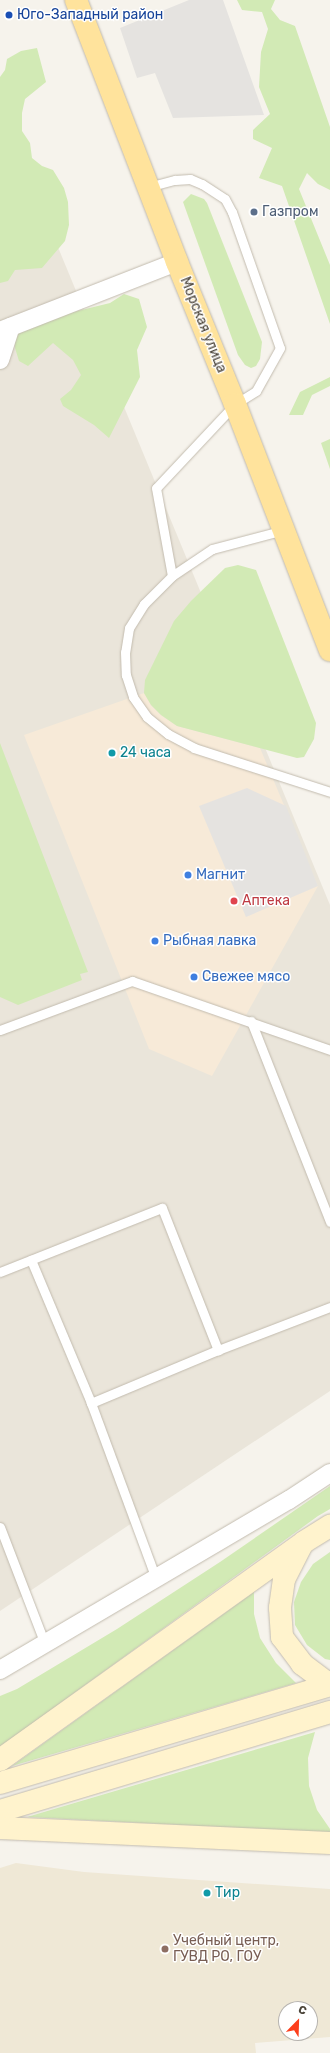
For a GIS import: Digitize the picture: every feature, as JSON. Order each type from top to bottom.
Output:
[{"type":"main road","name":"Морская улица","points":[[76,0],[177,262],[284,530],[330,650]]},
{"type":"main road","points":[[0,1760],[304,1542],[330,1526]]},
{"type":"main road","points":[[304,1542],[284,1579],[280,1608],[282,1637],[302,1664],[326,1682],[330,1682]]},
{"type":"main road","points":[[0,1783],[330,1685]]},
{"type":"main road","points":[[0,1811],[330,1712]]},
{"type":"main road","points":[[0,1828],[330,1843]]},
{"type":"street","points":[[0,360],[5,329],[177,262]]},
{"type":"street","points":[[0,1670],[289,1500],[330,1474]]},
{"type":"lane","points":[[148,187],[175,180],[190,179],[202,184],[226,199],[232,212],[280,348],[256,391],[234,404],[156,488],[172,576]]},
{"type":"lane","points":[[284,530],[212,549],[172,576],[144,604],[129,628],[125,652],[126,675],[134,697],[147,717],[168,734],[194,748],[330,792]]},
{"type":"lane","points":[[0,1030],[132,981],[251,1021],[330,1050]]},
{"type":"lane","points":[[251,1021],[330,1222]]},
{"type":"lane","points":[[0,1272],[162,1208],[218,1350]]},
{"type":"lane","points":[[31,1260],[91,1403],[156,1578]]},
{"type":"lane","points":[[91,1403],[218,1350],[330,1307]]},
{"type":"lane","points":[[0,1527],[45,1644]]},
{"type":"shaded area","points":[[189,0],[223,0],[264,115],[173,118],[155,73],[137,78],[120,28]]},
{"type":"shaded area","points":[[0,107],[330,905],[330,1391],[0,1611]]},
{"type":"shaded area","points":[[144,693],[151,705],[161,715],[177,726],[260,748],[318,886],[212,1076],[149,1049],[24,735]]},
{"type":"shaded area","points":[[247,788],[286,806],[318,886],[246,917],[199,806]]},
{"type":"shaded area","name":"Учебный центр, ГУВД РО, ГОУ","points":[[16,1863],[84,1872],[330,1889],[330,2037],[318,2038],[318,2001],[278,2001],[278,2041],[280,2041],[255,2043],[256,2053],[0,2053],[0,1868]]},
{"type":"green space","points":[[237,0],[275,0],[271,9],[280,20],[295,26],[330,127],[330,190],[318,184],[307,173],[299,189],[330,265],[330,324],[282,186],[259,178],[272,148],[253,139],[253,130],[270,114],[259,87],[261,52],[268,29],[262,12],[242,10]]},
{"type":"green space","points":[[37,48],[46,82],[25,99],[22,113],[22,131],[30,143],[32,158],[42,166],[53,170],[64,188],[68,202],[69,225],[65,241],[42,268],[15,270],[8,281],[0,283],[0,77],[5,70],[7,59],[21,51]]},
{"type":"green space","points":[[191,194],[204,199],[207,203],[262,342],[260,359],[256,366],[251,368],[245,365],[238,355],[183,202]]},
{"type":"green space","points":[[124,294],[139,299],[147,327],[137,350],[140,377],[109,438],[94,425],[63,406],[60,399],[71,390],[81,375],[73,360],[53,343],[28,366],[19,361],[15,348],[14,333],[61,315],[110,303]]},
{"type":"green space","points":[[330,377],[330,386],[312,395],[303,415],[289,415],[300,392]]},
{"type":"green space","points":[[330,439],[330,469],[321,443]]},
{"type":"green space","points":[[238,565],[256,570],[316,723],[314,739],[304,757],[297,758],[177,726],[161,715],[151,705],[144,693],[145,680],[174,621],[191,601],[225,568]]},
{"type":"green space","points":[[0,743],[88,972],[80,974],[82,980],[18,1005],[0,997]]},
{"type":"green space","points":[[330,1486],[330,1509],[318,1516],[0,1747],[0,1696],[17,1689],[117,1629],[220,1562]]},
{"type":"green space","points":[[330,1552],[330,1660],[325,1659],[307,1645],[295,1625],[294,1602],[301,1582],[313,1564]]},
{"type":"green space","points":[[254,1592],[254,1614],[260,1638],[276,1663],[296,1683],[12,1766]]},
{"type":"green space","points":[[315,1732],[308,1758],[309,1786],[317,1810],[330,1829],[330,1833],[27,1817]]},
{"type":"place","name":"Юго-Западный район","points":[[9,15]]},
{"type":"place","name":"Газпром","points":[[254,212]]},
{"type":"place","name":"24 часа","points":[[112,753]]},
{"type":"place","name":"Магнит","points":[[188,875]]},
{"type":"place","name":"Аптека","points":[[234,901]]},
{"type":"place","name":"Рыбная лавка","points":[[155,941]]},
{"type":"place","name":"Свежее мясо","points":[[194,977]]},
{"type":"place","name":"Тир","points":[[207,1893]]},
{"type":"place","name":"Учебный центр, ГУВД РО, ГОУ","points":[[165,1949]]}]
